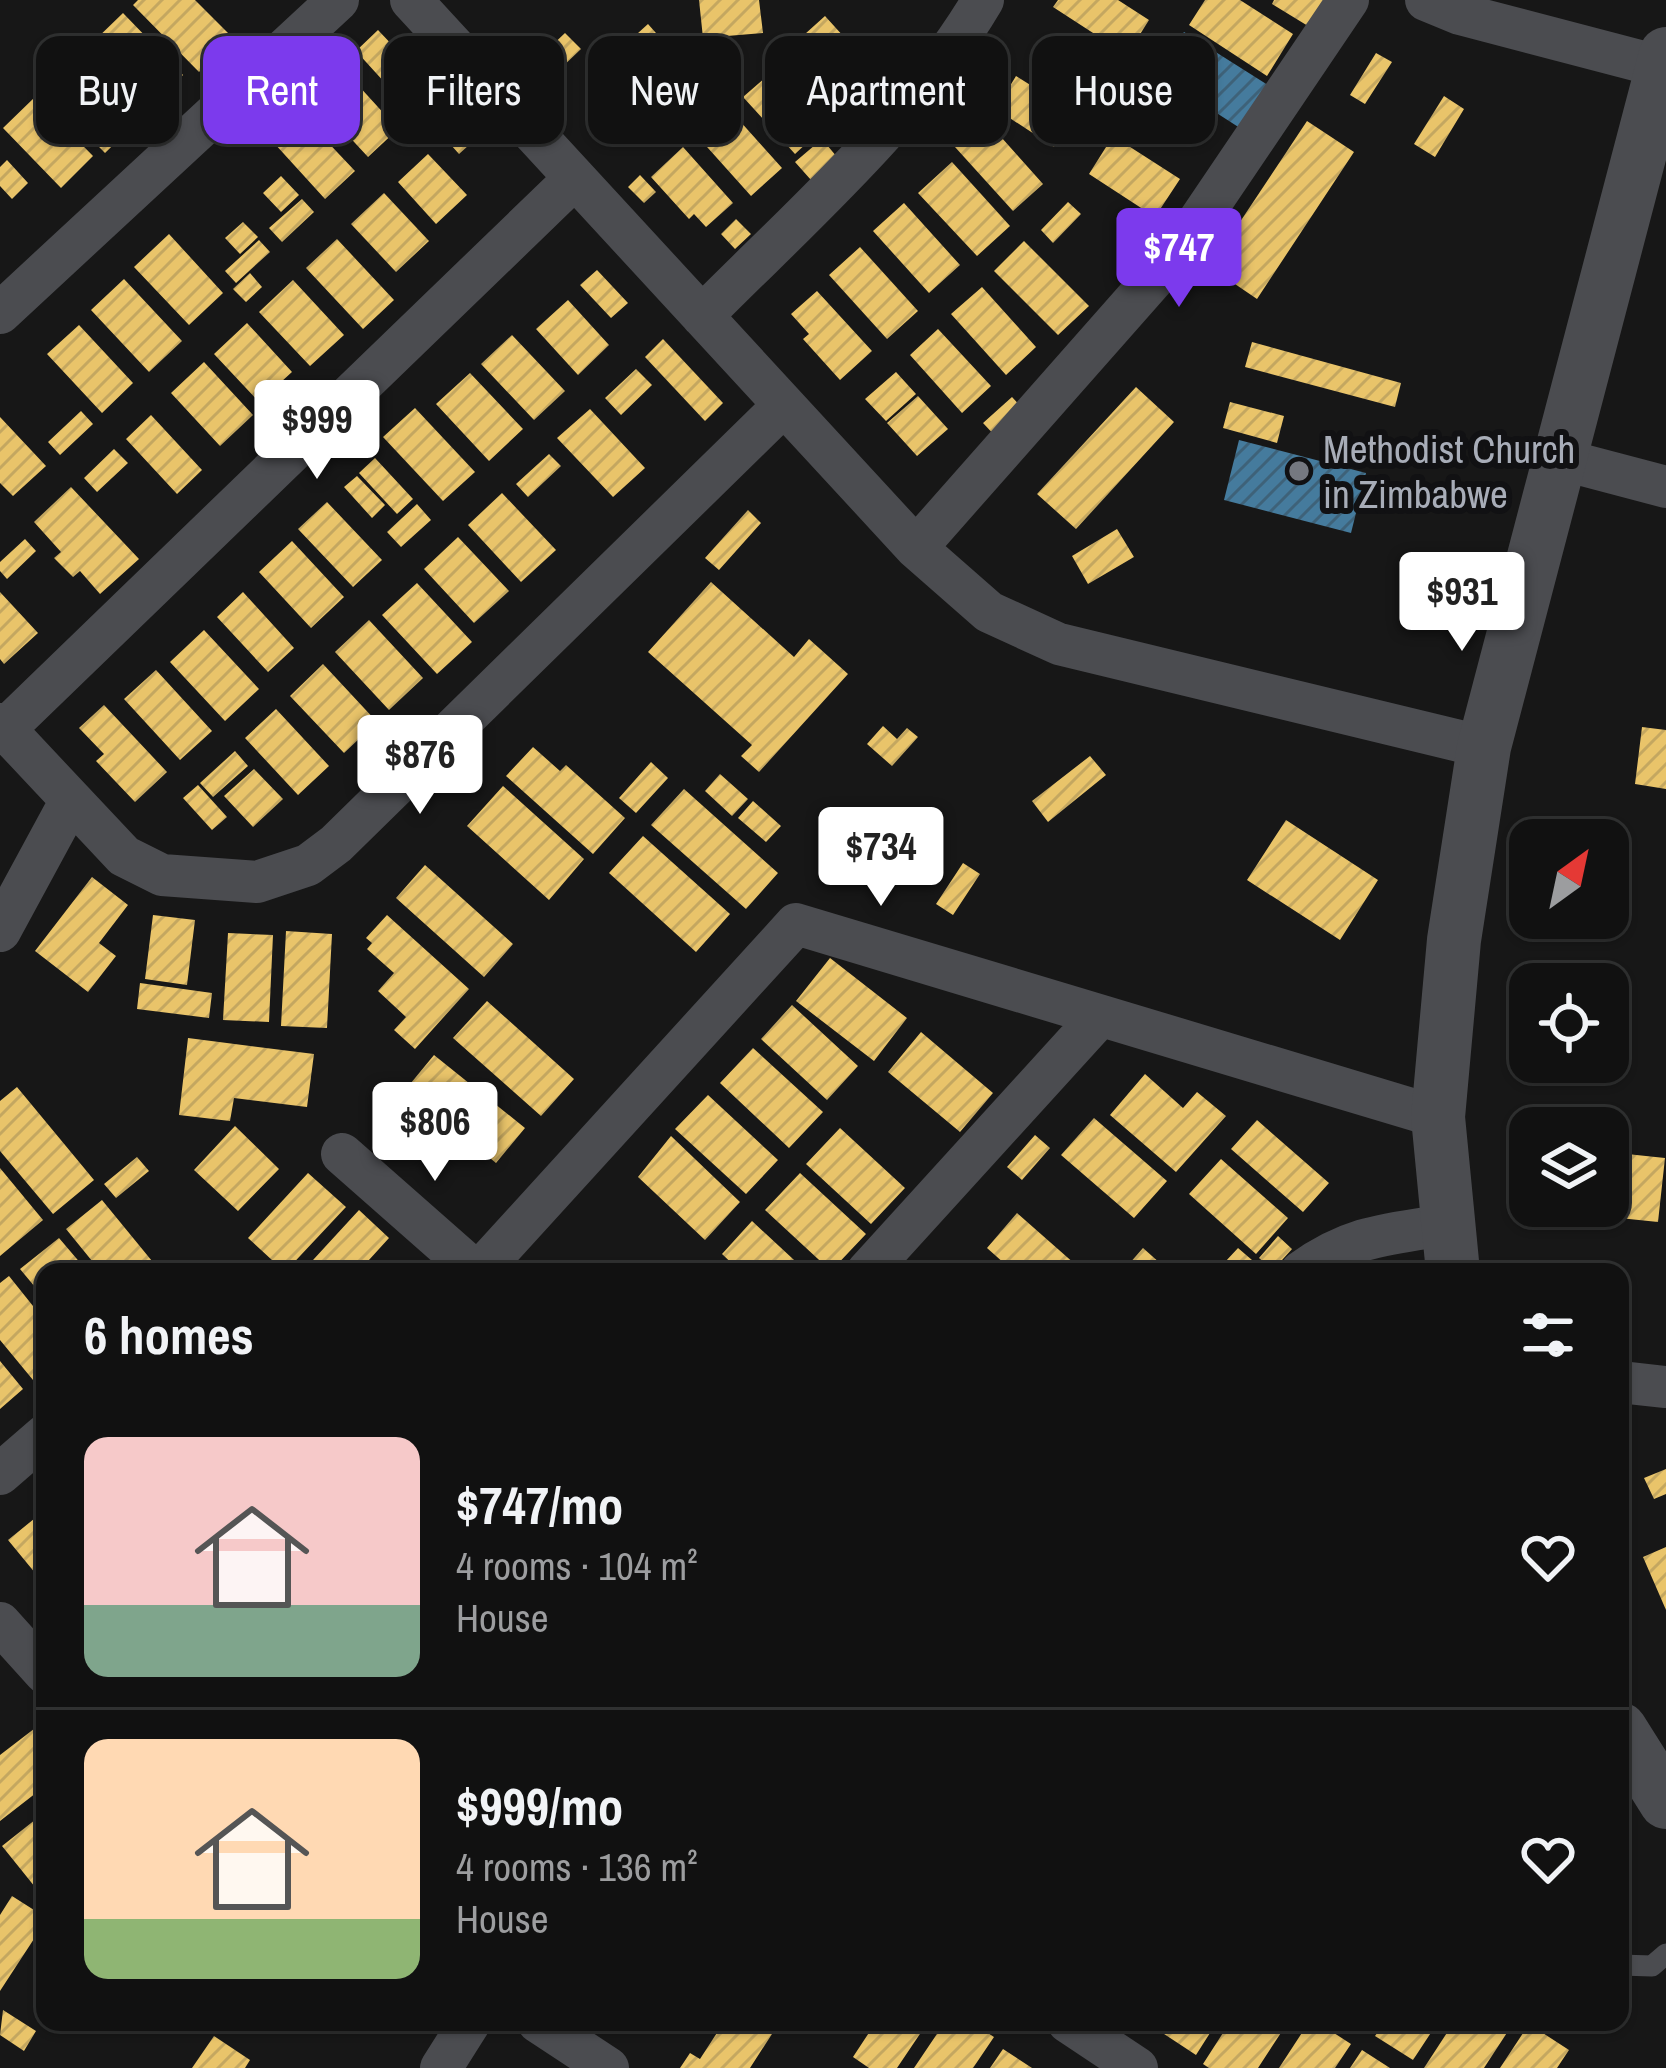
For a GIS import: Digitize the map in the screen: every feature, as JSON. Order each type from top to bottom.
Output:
[{"type":"street","points":[[0,313],[338,0]]},
{"type":"street","points":[[411,0],[916,548],[989,612],[1059,644],[1484,747]]},
{"type":"street","points":[[702,316],[890,124],[963,34],[983,0]]},
{"type":"street","points":[[916,548],[1179,250],[1348,0]]},
{"type":"street","points":[[1314,1263],[1333,1249],[1365,1238],[1449,1248],[1438,1117],[1454,940],[1484,747],[1665,63],[1460,14],[1426,0]]},
{"type":"street","points":[[574,178],[2,726],[124,856],[162,875],[257,882],[308,865],[336,844],[784,405]]},
{"type":"street","points":[[1560,459],[1666,487]]},
{"type":"street","points":[[0,931],[71,800]]},
{"type":"street","points":[[486,1263],[796,924],[1438,1117]]},
{"type":"street","points":[[875,1263],[1100,1018]]},
{"type":"street","points":[[342,1154],[468,1263]]},
{"type":"street","points":[[1629,1383],[1666,1387]]},
{"type":"street","points":[[0,1474],[36,1443]]},
{"type":"street","points":[[0,1623],[36,1663]]},
{"type":"street","points":[[1629,1743],[1666,1802]]},
{"type":"street","points":[[441,2068],[464,2031]]},
{"type":"street","points":[[552,2031],[608,2068]]},
{"type":"street","points":[[1082,2031],[1137,2068]]},
{"type":"lane","points":[[1629,1965],[1652,1966],[1666,1954]]},
{"type":"building: Homes","points":[[138,0],[195,0],[231,36],[203,36],[199,72],[179,52],[179,36],[164,36],[133,5]]},
{"type":"building: Homes","points":[[699,0],[759,0],[763,33],[703,36]]},
{"type":"building: Homes","points":[[1058,0],[1118,0],[1149,20],[1139,36],[1098,36],[1053,7]]},
{"type":"building: Homes","points":[[1205,0],[1240,0],[1293,34],[1267,76],[1215,42],[1215,36],[1189,25]]},
{"type":"building: Homes","points":[[1274,0],[1325,0],[1308,26],[1272,4]]},
{"type":"building: Homes","points":[[123,13],[145,36],[99,36]]},
{"type":"building: Homes","points":[[825,16],[843,36],[803,36]]},
{"type":"building: Homes","points":[[648,24],[659,36],[635,36]]},
{"type":"building: Homes","points":[[378,30],[384,36],[384,82],[360,55],[360,47]]},
{"type":"building: Homes","points":[[565,33],[581,49],[564,65],[564,36]]},
{"type":"building: Homes","points":[[1376,53],[1392,62],[1365,104],[1350,95]]},
{"type":"building: Homes","points":[[1016,76],[1032,86],[1032,133],[1008,117],[1008,89]]},
{"type":"building: Homes","points":[[765,78],[765,121],[743,97]]},
{"type":"building: Homes","points":[[360,87],[384,114],[384,142],[368,157],[356,144],[360,144]]},
{"type":"building: Homes","points":[[1444,96],[1464,109],[1435,157],[1414,144]]},
{"type":"building: Homes","points":[[35,97],[36,144],[81,144],[93,156],[61,188],[3,128]]},
{"type":"building: Homes","points":[[1307,121],[1354,152],[1257,299],[1210,267]]},
{"type":"building: Homes","points":[[741,122],[782,168],[751,196],[704,144],[741,144]]},
{"type":"building: Homes","points":[[275,144],[329,144],[355,171],[325,199]]},
{"type":"building: Homes","points":[[450,144],[470,144],[459,154]]},
{"type":"building: Homes","points":[[786,144],[806,144],[795,154]]},
{"type":"building: Homes","points":[[816,144],[826,144],[837,157],[811,180],[795,162]]},
{"type":"building: Homes","points":[[1007,144],[1043,184],[1013,211],[955,147]]},
{"type":"building: Homes","points":[[1108,144],[1125,144],[1180,179],[1155,217],[1089,174]]},
{"type":"building: Homes","points":[[683,147],[733,203],[706,227],[694,214],[689,219],[651,177]]},
{"type":"building: Homes","points":[[428,154],[467,195],[436,224],[398,182]]},
{"type":"building: Homes","points":[[7,160],[28,183],[12,199],[0,186],[0,167]]},
{"type":"building: Homes","points":[[952,162],[1010,226],[977,256],[918,193]]},
{"type":"building: Homes","points":[[640,175],[656,192],[644,203],[628,187]]},
{"type":"building: Homes","points":[[281,176],[299,195],[281,212],[263,193]]},
{"type":"building: Homes","points":[[384,193],[429,241],[396,272],[351,224]]},
{"type":"building: Homes","points":[[302,199],[314,212],[282,242],[269,228]]},
{"type":"building: Homes","points":[[1068,202],[1081,214],[1053,243],[1041,230]]},
{"type":"building: Homes","points":[[904,203],[960,265],[929,293],[873,231]]},
{"type":"building: Homes","points":[[736,219],[751,234],[735,249],[721,234]]},
{"type":"building: Homes","points":[[243,222],[258,237],[240,254],[225,238]]},
{"type":"building: Homes","points":[[169,234],[223,293],[189,325],[134,267]]},
{"type":"building: Homes","points":[[337,239],[394,300],[363,329],[306,268]]},
{"type":"building: Homes","points":[[259,240],[270,252],[236,283],[225,271]]},
{"type":"building: Homes","points":[[1024,241],[1089,306],[1058,335],[994,271]]},
{"type":"building: Homes","points":[[860,247],[918,311],[887,339],[829,275]]},
{"type":"building: Homes","points":[[597,270],[628,303],[611,318],[580,285]]},
{"type":"building: Homes","points":[[250,273],[262,287],[246,302],[233,289]]},
{"type":"building: Homes","points":[[124,279],[182,341],[149,372],[91,310]]},
{"type":"building: Homes","points":[[293,280],[344,335],[310,366],[259,312]]},
{"type":"building: Homes","points":[[982,287],[1036,347],[1006,375],[951,314]]},
{"type":"building: Homes","points":[[817,291],[872,351],[840,380],[803,339],[809,334],[791,314]]},
{"type":"building: Homes","points":[[568,300],[609,345],[578,375],[536,329]]},
{"type":"building: Homes","points":[[247,323],[292,372],[259,402],[214,354]]},
{"type":"building: Homes","points":[[79,325],[133,383],[102,413],[47,354]]},
{"type":"building: Homes","points":[[938,329],[991,386],[962,413],[910,355]]},
{"type":"building: Homes","points":[[512,335],[565,391],[534,420],[481,364]]},
{"type":"building: Homes","points":[[663,339],[723,403],[705,421],[645,357]]},
{"type":"building: Homes","points":[[1252,342],[1401,383],[1395,407],[1245,367]]},
{"type":"building: Homes","points":[[204,362],[253,415],[220,446],[171,393]]},
{"type":"building: Homes","points":[[636,369],[652,385],[621,415],[605,398]]},
{"type":"building: Homes","points":[[896,372],[916,394],[886,421],[865,399]]},
{"type":"building: Homes","points":[[470,373],[523,429],[489,461],[436,404]]},
{"type":"building: Homes","points":[[1136,387],[1174,422],[1076,529],[1037,494]]},
{"type":"building: Homes","points":[[918,396],[948,429],[917,456],[887,423]]},
{"type":"building: Homes","points":[[1012,397],[1027,413],[998,439],[983,423]]},
{"type":"building: Homes","points":[[1230,402],[1284,416],[1277,443],[1223,428]]},
{"type":"building: Homes","points":[[415,408],[475,472],[443,501],[383,437]]},
{"type":"building: Homes","points":[[590,409],[645,468],[613,497],[557,438]]},
{"type":"building: Homes","points":[[81,411],[93,424],[60,455],[48,442]]},
{"type":"building: Homes","points":[[151,415],[202,470],[177,494],[126,439]]},
{"type":"building: Homes","points":[[0,417],[46,466],[13,496],[0,483]]},
{"type":"building: Homes","points":[[114,449],[128,463],[97,492],[84,478]]},
{"type":"building: Homes","points":[[549,454],[561,466],[528,497],[516,484]]},
{"type":"building: Homes","points":[[375,458],[413,499],[397,514],[359,473]]},
{"type":"building: Homes","points":[[357,476],[385,505],[372,518],[344,487]]},
{"type":"building: Homes","points":[[71,487],[139,559],[100,594],[80,571],[73,577],[54,558],[61,552],[34,522]]},
{"type":"building: Homes","points":[[502,493],[556,550],[521,582],[468,525]]},
{"type":"building: Homes","points":[[327,502],[382,560],[353,587],[298,529]]},
{"type":"building: Homes","points":[[417,504],[431,520],[401,547],[387,532]]},
{"type":"building: Homes","points":[[748,510],[761,523],[719,570],[705,558]]},
{"type":"building: Homes","points":[[1117,529],[1134,557],[1088,584],[1072,556]]},
{"type":"building: Homes","points":[[458,537],[509,591],[474,623],[424,569]]},
{"type":"building: Homes","points":[[25,539],[36,551],[7,579],[0,562]]},
{"type":"building: Homes","points":[[292,541],[344,597],[311,628],[259,572]]},
{"type":"building: Homes","points":[[711,582],[794,657],[809,639],[848,674],[759,772],[741,756],[752,745],[648,652]]},
{"type":"building: Homes","points":[[417,583],[472,642],[437,674],[382,615]]},
{"type":"building: Homes","points":[[0,592],[38,633],[4,664],[0,659]]},
{"type":"building: Homes","points":[[243,592],[294,648],[268,672],[217,617]]},
{"type":"building: Homes","points":[[369,620],[423,678],[389,710],[335,652]]},
{"type":"building: Homes","points":[[204,630],[259,689],[225,721],[170,662]]},
{"type":"building: Homes","points":[[323,664],[377,722],[344,753],[290,696]]},
{"type":"building: Homes","points":[[156,670],[212,731],[180,760],[124,699]]},
{"type":"building: Homes","points":[[104,705],[167,772],[135,802],[96,761],[104,754],[79,728]]},
{"type":"building: Homes","points":[[276,709],[329,766],[298,795],[245,738]]},
{"type":"building: Homes","points":[[883,726],[897,739],[907,728],[918,737],[892,766],[867,744]]},
{"type":"building: Homes","points":[[1642,727],[1666,730],[1666,789],[1635,784]]},
{"type":"building: Homes","points":[[533,747],[560,771],[566,765],[625,818],[593,854],[506,776]]},
{"type":"building: Homes","points":[[235,751],[248,766],[213,797],[200,783]]},
{"type":"building: Homes","points":[[1090,756],[1106,775],[1048,822],[1032,801]]},
{"type":"building: Homes","points":[[651,762],[668,778],[636,813],[619,798]]},
{"type":"building: Homes","points":[[254,769],[283,799],[253,827],[224,796]]},
{"type":"building: Homes","points":[[720,774],[748,799],[732,816],[705,791]]},
{"type":"building: Homes","points":[[198,785],[227,817],[212,830],[183,798]]},
{"type":"building: Homes","points":[[503,786],[584,859],[549,900],[467,826]]},
{"type":"building: Homes","points":[[684,789],[778,873],[746,909],[651,825]]},
{"type":"building: Homes","points":[[753,801],[781,826],[766,842],[738,818]]},
{"type":"building: Homes","points":[[1286,820],[1378,880],[1340,940],[1247,880]]},
{"type":"building: Homes","points":[[643,836],[730,914],[696,952],[609,873]]},
{"type":"building: Homes","points":[[963,863],[980,874],[953,915],[936,904]]},
{"type":"building: Homes","points":[[425,865],[513,944],[484,977],[396,898]]},
{"type":"building: Homes","points":[[92,877],[128,905],[99,943],[116,956],[88,992],[35,951]]},
{"type":"building: Homes","points":[[153,915],[195,920],[187,985],[145,979]]},
{"type":"building: Homes","points":[[387,915],[469,989],[415,1049],[394,1030],[406,1017],[378,991],[394,973],[367,949],[372,943],[366,938]]},
{"type":"building: Homes","points":[[286,931],[332,934],[327,1028],[281,1026]]},
{"type":"building: Homes","points":[[228,933],[273,935],[269,1022],[223,1020]]},
{"type":"building: Homes","points":[[830,958],[907,1018],[874,1061],[796,1001]]},
{"type":"building: Homes","points":[[140,983],[212,993],[209,1018],[137,1009]]},
{"type":"building: Homes","points":[[487,1001],[574,1079],[541,1116],[453,1038]]},
{"type":"building: Homes","points":[[792,1005],[858,1066],[827,1100],[761,1039]]},
{"type":"building: Homes","points":[[921,1032],[993,1093],[960,1132],[888,1072]]},
{"type":"building: Homes","points":[[188,1038],[314,1054],[307,1107],[234,1098],[230,1121],[179,1115]]},
{"type":"building: Homes","points":[[753,1048],[823,1112],[789,1148],[720,1083]]},
{"type":"building: Homes","points":[[434,1055],[525,1128],[496,1163],[406,1089]]},
{"type":"building: Homes","points":[[1145,1074],[1183,1108],[1197,1092],[1226,1116],[1176,1172],[1110,1115]]},
{"type":"building: Homes","points":[[17,1087],[94,1180],[53,1214],[0,1151],[0,1101]]},
{"type":"building: Homes","points":[[708,1095],[778,1160],[746,1194],[675,1129]]},
{"type":"building: Homes","points":[[1094,1118],[1167,1181],[1134,1218],[1061,1155]]},
{"type":"building: Homes","points":[[1257,1120],[1329,1183],[1303,1212],[1231,1149]]},
{"type":"building: Homes","points":[[235,1126],[279,1169],[238,1211],[194,1170]]},
{"type":"building: Homes","points":[[840,1128],[905,1188],[871,1224],[806,1164]]},
{"type":"building: Homes","points":[[1035,1135],[1050,1148],[1022,1180],[1007,1167]]},
{"type":"building: Homes","points":[[671,1136],[740,1202],[705,1240],[638,1177]]},
{"type":"building: Homes","points":[[1629,1154],[1665,1158],[1658,1222],[1629,1219]]},
{"type":"building: Homes","points":[[137,1157],[149,1171],[116,1198],[104,1184]]},
{"type":"building: Homes","points":[[1221,1159],[1288,1218],[1256,1254],[1189,1194]]},
{"type":"building: Homes","points":[[0,1168],[43,1220],[0,1256]]},
{"type":"building: Homes","points":[[308,1173],[346,1207],[293,1263],[275,1263],[248,1238]]},
{"type":"building: Homes","points":[[800,1173],[866,1234],[839,1263],[822,1263],[765,1210]]},
{"type":"building: Homes","points":[[102,1200],[154,1263],[94,1263],[66,1229]]},
{"type":"building: Homes","points":[[359,1210],[389,1238],[366,1263],[310,1263]]},
{"type":"building: Homes","points":[[1017,1213],[1074,1263],[1004,1263],[987,1248]]},
{"type":"building: Homes","points":[[752,1221],[797,1263],[732,1263],[722,1254]]},
{"type":"building: Homes","points":[[1278,1236],[1292,1249],[1279,1263],[1259,1258]]},
{"type":"building: Homes","points":[[59,1238],[80,1263],[36,1263],[36,1288],[20,1269]]},
{"type":"building: Homes","points":[[1143,1248],[1160,1263],[1130,1263]]},
{"type":"building: Homes","points":[[1238,1248],[1256,1263],[1226,1263]]},
{"type":"building: Homes","points":[[9,1276],[36,1310],[33,1380],[0,1340],[0,1283]]},
{"type":"building: Homes","points":[[0,1361],[23,1389],[0,1409]]},
{"type":"building: Homes","points":[[1666,1469],[1666,1494],[1654,1499],[1644,1478]]},
{"type":"building: Homes","points":[[36,1517],[36,1574],[8,1540]]},
{"type":"building: Homes","points":[[1666,1547],[1666,1610],[1643,1557]]},
{"type":"building: Homes","points":[[36,1727],[36,1793],[0,1821],[0,1755]]},
{"type":"building: Homes","points":[[36,1819],[35,1887],[2,1846]]},
{"type":"building: Homes","points":[[12,1896],[36,1911],[36,1936],[0,1991],[0,1915]]},
{"type":"building: Homes","points":[[3,2010],[36,2031],[24,2051],[0,2035]]},
{"type":"building: Homes","points":[[718,2031],[772,2034],[750,2068],[680,2068],[690,2053],[700,2059]]},
{"type":"building: Homes","points":[[870,2031],[922,2031],[897,2068],[869,2068],[853,2057]]},
{"type":"building: Homes","points":[[939,2031],[985,2031],[994,2037],[973,2068],[914,2068]]},
{"type":"building: Homes","points":[[1160,2031],[1211,2031],[1196,2055]]},
{"type":"building: Homes","points":[[1224,2031],[1282,2031],[1258,2068],[1203,2064]]},
{"type":"building: Homes","points":[[1303,2031],[1331,2031],[1351,2044],[1335,2068],[1279,2068]]},
{"type":"building: Homes","points":[[1379,2031],[1432,2031],[1413,2060],[1375,2036]]},
{"type":"building: Homes","points":[[1448,2031],[1508,2031],[1484,2068],[1424,2068]]},
{"type":"building: Homes","points":[[1524,2031],[1540,2031],[1569,2050],[1557,2068],[1500,2068]]},
{"type":"building: Homes","points":[[214,2036],[250,2060],[245,2068],[192,2068]]},
{"type":"building: Homes","points":[[1003,2049],[1032,2068],[990,2068]]},
{"type":"building: Homes","points":[[1362,2050],[1390,2068],[1350,2068]]},
{"type":"building: Public","points":[[1215,52],[1271,87],[1243,130],[1215,112]]},
{"type":"building: Public","points":[[1239,440],[1366,473],[1351,533],[1224,500]]},
{"type":"place","name":"Methodist Church in Zimbabwe","points":[[1299,471]]}]
